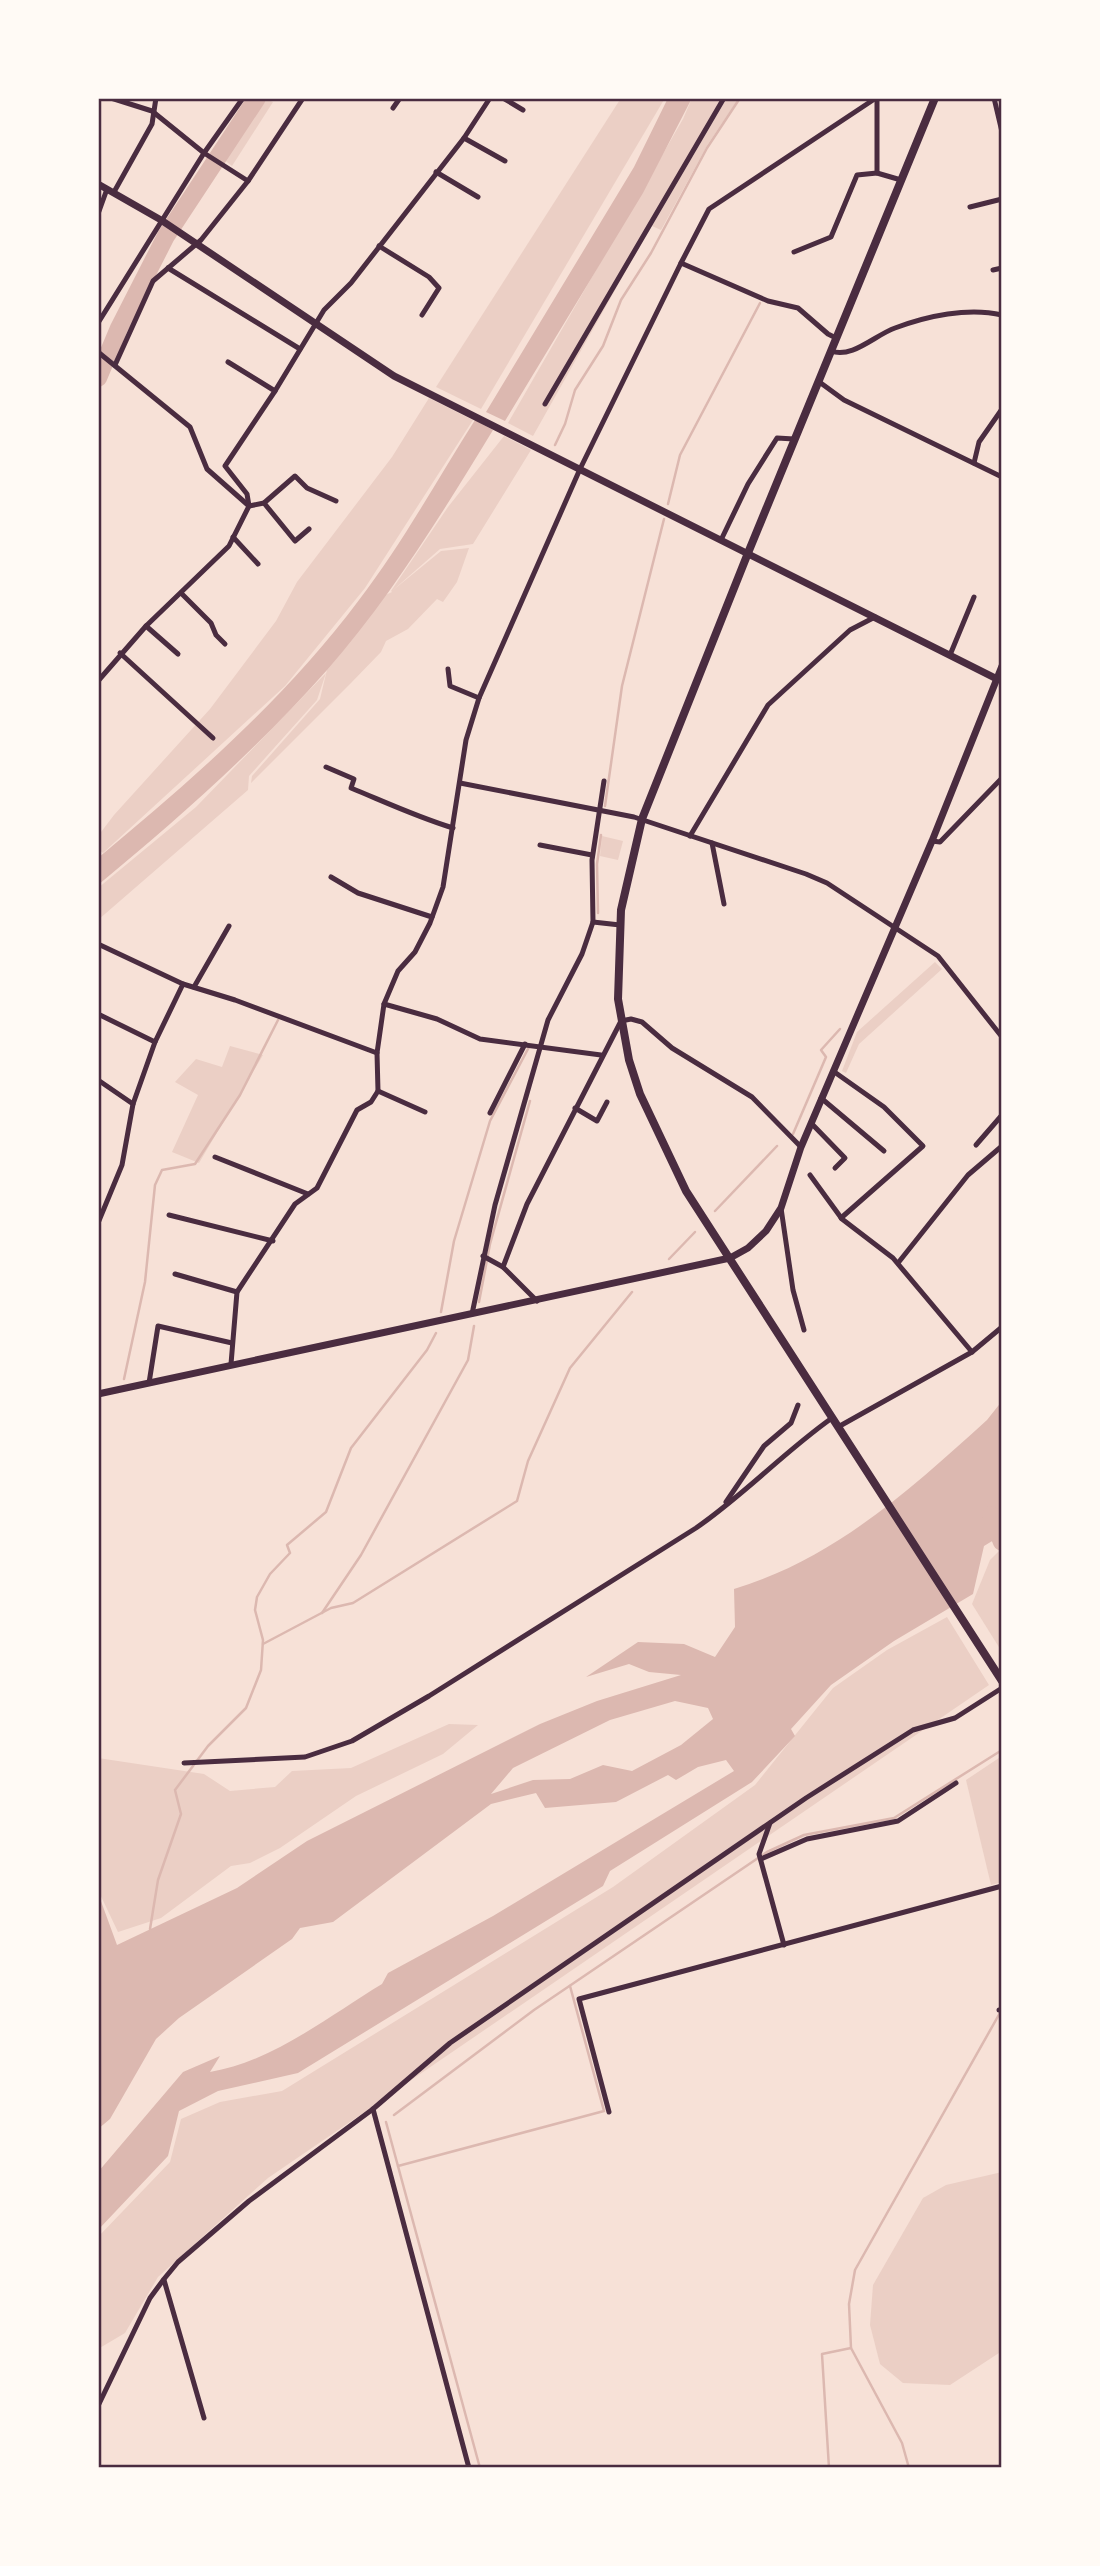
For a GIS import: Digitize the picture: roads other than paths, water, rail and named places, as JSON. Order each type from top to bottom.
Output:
[{"type":"main road","points":[[935,98],[794,439],[642,819],[629,869],[620,925],[617,970],[621,1021],[640,1094],[686,1191],[1000,1678]]},
{"type":"street","points":[[111,98],[152,111],[204,153],[248,181]]},
{"type":"street","points":[[98,214],[152,124],[156,98]]},
{"type":"street","points":[[98,323],[204,153],[243,98]]},
{"type":"street","points":[[113,364],[153,281],[195,243],[248,181],[303,98]]},
{"type":"street","points":[[393,107],[400,98]]},
{"type":"street","points":[[98,681],[146,626],[229,546],[249,506],[247,494],[225,466],[315,325],[464,138],[490,98]]},
{"type":"street","points":[[503,98],[523,110]]},
{"type":"street","points":[[545,404],[724,98]]},
{"type":"street","points":[[876,98],[877,173]]},
{"type":"street","points":[[231,1364],[237,1292],[295,1204],[317,1188],[334,1160],[357,1110],[371,1102],[378,1091],[377,1053],[384,1004],[398,971],[415,952],[443,887],[466,740],[479,698],[580,469],[681,263],[709,209],[876,98]]},
{"type":"street","points":[[994,98],[1002,132]]},
{"type":"street","points":[[464,138],[505,161]]},
{"type":"street","points":[[876,146],[884,145]]},
{"type":"street","points":[[436,172],[478,197]]},
{"type":"street","points":[[794,252],[831,237],[857,175],[877,173],[901,180]]},
{"type":"street","points":[[98,184],[161,220],[394,376],[997,678]]},
{"type":"street","points":[[970,207],[1002,199]]},
{"type":"street","points":[[379,246],[429,277],[439,288],[422,315]]},
{"type":"street","points":[[681,263],[768,301],[799,308],[836,338]]},
{"type":"street","points":[[168,268],[300,349]]},
{"type":"street","points":[[993,270],[1002,268]]},
{"type":"street","points":[[831,351],[845,353],[895,328],[962,311],[1002,315]]},
{"type":"street","points":[[98,352],[190,426],[207,469],[249,506]]},
{"type":"street","points":[[228,362],[275,391]]},
{"type":"street","points":[[818,381],[844,400],[1002,477]]},
{"type":"street","points":[[974,464],[979,442],[1002,409]]},
{"type":"street","points":[[721,540],[748,484],[777,438],[794,439]]},
{"type":"street","points":[[249,506],[264,503],[295,476],[307,488],[336,501]]},
{"type":"street","points":[[264,503],[295,541],[309,529]]},
{"type":"street","points":[[233,537],[258,564]]},
{"type":"street","points":[[181,593],[211,623],[216,635],[225,644]]},
{"type":"street","points":[[950,655],[974,597]]},
{"type":"street","points":[[690,836],[768,705],[850,631],[875,617]]},
{"type":"street","points":[[146,626],[178,653]]},
{"type":"street","points":[[120,653],[213,738]]},
{"type":"street","points":[[98,1394],[730,1258],[748,1248],[766,1231],[781,1208],[811,1122],[932,841],[1002,666]]},
{"type":"street","points":[[448,669],[450,686],[479,698]]},
{"type":"street","points":[[326,766],[354,779],[351,788],[388,803],[400,811],[453,828]]},
{"type":"street","points":[[932,841],[940,842],[1002,778]]},
{"type":"street","points":[[472,1314],[548,1020],[582,954],[593,922],[592,855],[604,781]]},
{"type":"street","points":[[460,783],[642,819],[806,874],[938,956],[1002,1037]]},
{"type":"street","points":[[712,843],[724,904]]},
{"type":"street","points":[[540,845],[592,855]]},
{"type":"street","points":[[331,877],[358,893],[432,917]]},
{"type":"street","points":[[593,922],[620,925]]},
{"type":"street","points":[[194,988],[229,926]]},
{"type":"street","points":[[98,944],[183,984],[244,1003],[377,1053]]},
{"type":"street","points":[[98,1223],[122,1166],[133,1104],[155,1042],[183,984]]},
{"type":"street","points":[[384,1004],[437,1019],[480,1039],[601,1055]]},
{"type":"street","points":[[98,1014],[155,1042]]},
{"type":"street","points":[[503,1267],[527,1204],[601,1055],[621,1021],[631,1019],[642,1022],[673,1048],[752,1097],[801,1147]]},
{"type":"street","points":[[489,1113],[526,1044]]},
{"type":"street","points":[[833,1072],[884,1107],[923,1146],[841,1218]]},
{"type":"street","points":[[98,1080],[133,1104]]},
{"type":"street","points":[[378,1091],[425,1112]]},
{"type":"street","points":[[821,1098],[884,1151]]},
{"type":"street","points":[[575,1108],[597,1121],[607,1102]]},
{"type":"street","points":[[976,1145],[1002,1115]]},
{"type":"street","points":[[811,1122],[845,1158],[835,1168]]},
{"type":"street","points":[[898,1263],[968,1175],[1002,1146]]},
{"type":"street","points":[[215,1157],[308,1195]]},
{"type":"street","points":[[810,1175],[841,1218],[898,1263],[972,1352]]},
{"type":"street","points":[[781,1208],[793,1290],[804,1330]]},
{"type":"street","points":[[169,1215],[273,1241]]},
{"type":"street","points":[[486,1257],[503,1267],[537,1301]]},
{"type":"street","points":[[175,1274],[237,1292]]},
{"type":"street","points":[[149,1383],[158,1326],[232,1343]]},
{"type":"street","points":[[837,1427],[972,1352],[1002,1326]]},
{"type":"street","points":[[721,1511],[764,1446],[791,1423],[798,1405]]},
{"type":"street","points":[[184,1762],[199,1764],[305,1757],[352,1741],[521,1639],[721,1511],[786,1452],[832,1418]]},
{"type":"street","points":[[98,2406],[150,2298],[178,2262],[249,2201],[373,2109],[450,2043],[770,1823],[913,1730],[955,1718],[1002,1688]]},
{"type":"street","points":[[760,1857],[807,1839],[898,1821],[956,1783]]},
{"type":"street","points":[[770,1823],[760,1857],[784,1945]]},
{"type":"street","points":[[609,2112],[579,1999],[1002,1886]]},
{"type":"street","points":[[373,2109],[469,2468]]},
{"type":"street","points":[[164,2279],[204,2418]]},
{"type":"waterway","points":[[98,378],[119,328],[166,236],[257,98]]},
{"type":"waterway","points":[[555,445],[565,424],[575,390],[603,346],[621,300],[651,253],[707,148],[740,98]]},
{"type":"waterway","points":[[668,504],[680,455],[760,303]]},
{"type":"waterway","points":[[605,806],[622,686],[664,519]]},
{"type":"waterway","points":[[598,913],[597,864],[601,835]]},
{"type":"waterway","points":[[124,1379],[145,1282],[155,1185],[162,1170],[195,1164],[240,1095],[278,1020]]},
{"type":"waterway","points":[[793,1134],[826,1057],[821,1050],[840,1029]]},
{"type":"waterway","points":[[441,1312],[454,1241],[490,1121],[529,1047]]},
{"type":"waterway","points":[[479,1302],[490,1244],[530,1101]]},
{"type":"waterway","points":[[715,1211],[777,1146]]},
{"type":"waterway","points":[[669,1259],[695,1232]]},
{"type":"waterway","points":[[263,1644],[331,1608],[353,1603],[517,1501],[528,1461],[570,1368],[632,1292]]},
{"type":"waterway","points":[[322,1613],[361,1555],[468,1360],[474,1326]]},
{"type":"waterway","points":[[150,1929],[158,1880],[181,1814],[175,1790],[208,1746],[246,1708],[261,1670],[263,1640],[255,1610],[257,1597],[270,1574],[290,1553],[287,1545],[326,1512],[351,1448],[427,1350],[436,1333]]},
{"type":"waterway","points":[[991,1515],[1002,1542]]},
{"type":"waterway","points":[[394,2115],[534,2010],[767,1852],[804,1835],[894,1818],[1002,1750]]},
{"type":"waterway","points":[[398,2166],[604,2111],[570,1986]]},
{"type":"waterway","points":[[909,2468],[902,2443],[851,2348],[849,2304],[855,2270],[1001,2011]]},
{"type":"waterway","points":[[386,2122],[480,2468]]},
{"type":"waterway","points":[[829,2468],[822,2354],[851,2348]]}]
